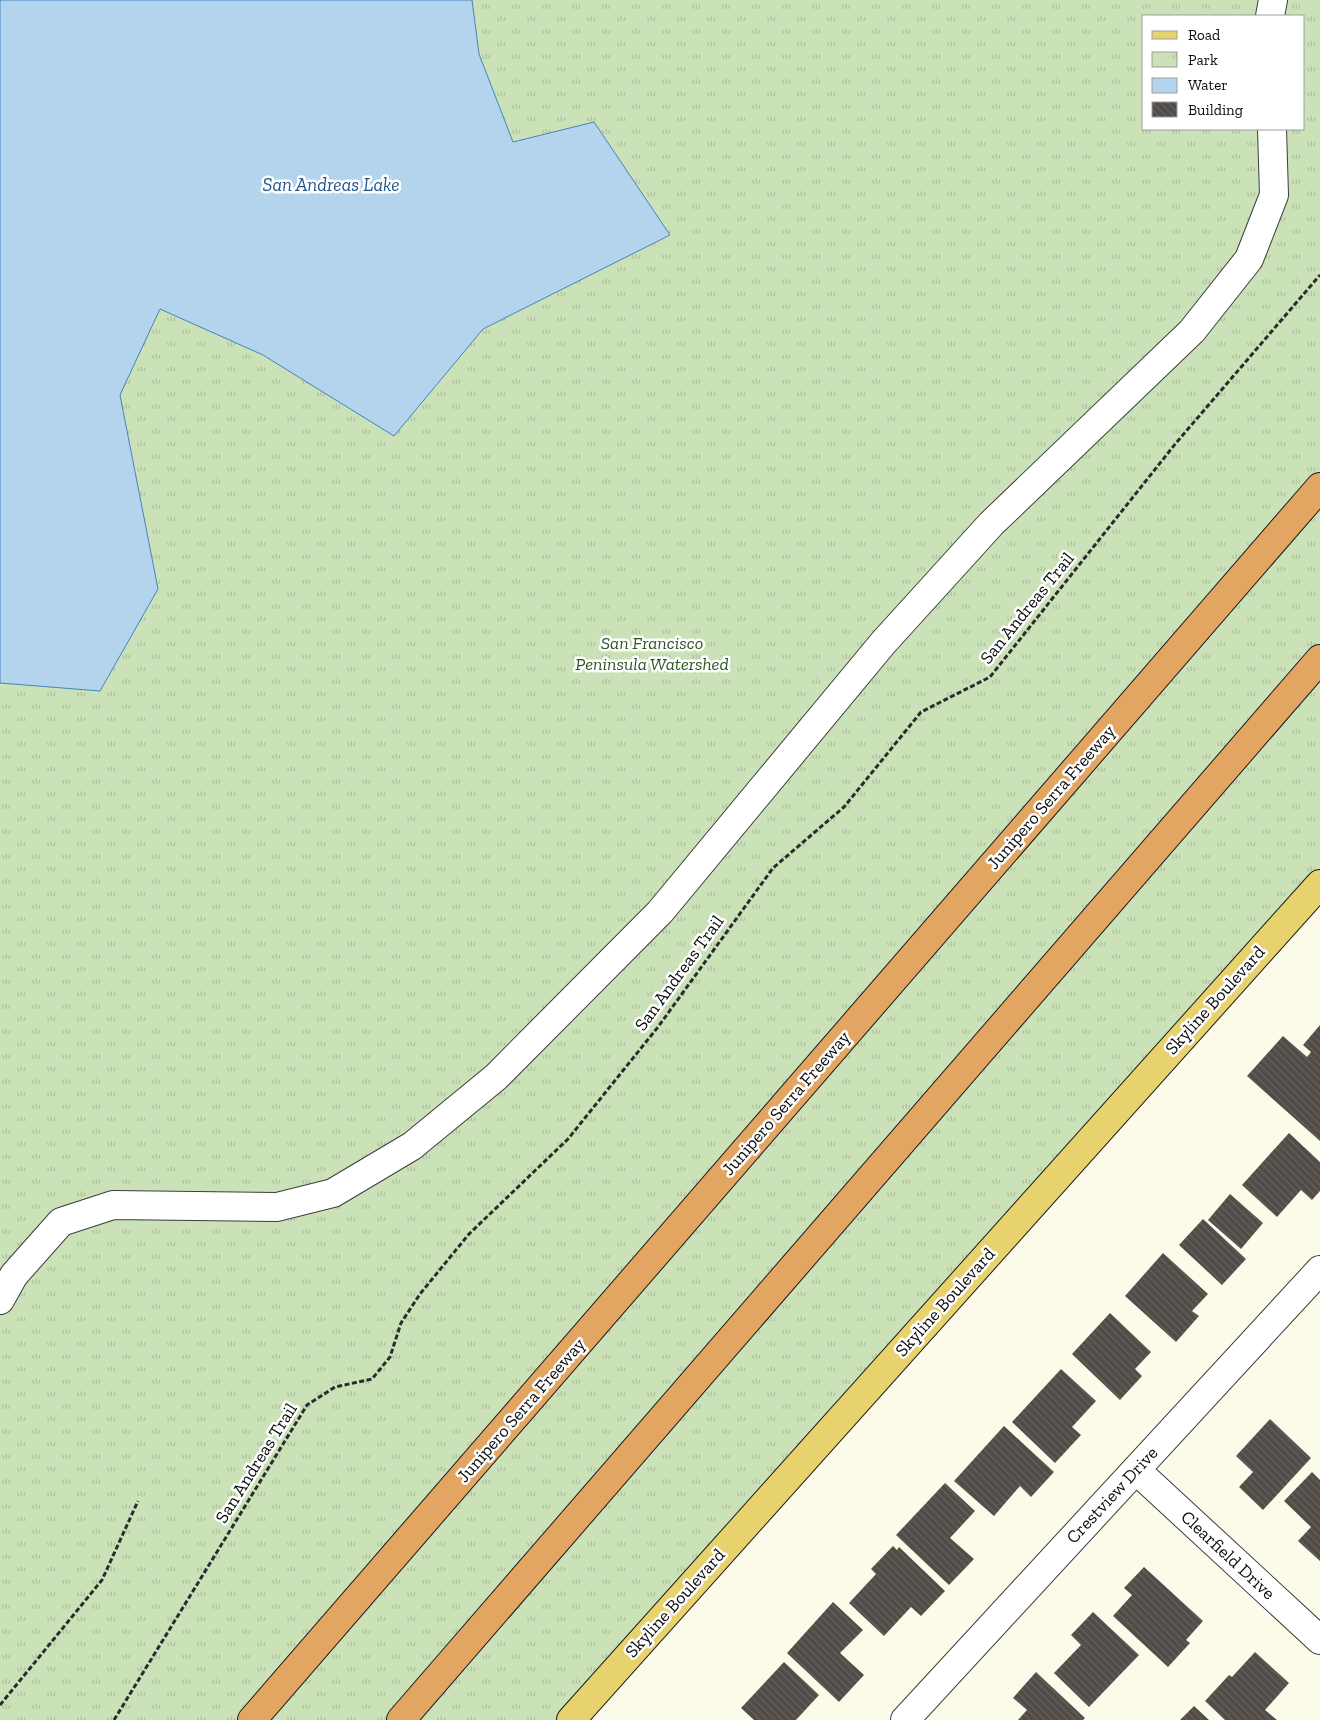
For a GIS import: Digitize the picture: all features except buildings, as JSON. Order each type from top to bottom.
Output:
[{"type":"highway","name":"Junipero Serra Freeway","points":[[252,1720],[1320,487]]},
{"type":"highway","points":[[402,1720],[1320,659]]},
{"type":"main road","name":"Skyline Boulevard","points":[[571,1720],[1320,884]]},
{"type":"street","points":[[1270,15],[1273,0]]},
{"type":"street","points":[[0,1300],[14,1275],[61,1222],[113,1205],[277,1207],[332,1193],[412,1146],[496,1077],[660,912],[884,643],[991,524],[1192,331],[1249,258],[1271,204],[1274,196],[1272,130]]},
{"type":"street","name":"Crestview Drive","points":[[904,1720],[1320,1270]]},
{"type":"street","name":"Clearfield Drive","points":[[1136,1470],[1320,1640]]},
{"type":"path","name":"San Andreas Trail","points":[[114,1720],[307,1405],[335,1387],[372,1379],[390,1356],[401,1323],[420,1294],[469,1234],[568,1139],[658,1027],[773,868],[844,807],[921,712],[990,677],[1176,443],[1320,275]]},
{"type":"path","points":[[0,1705],[102,1580],[138,1501]]},
{"type":"green space","name":"San Francisco Peninsula Watershed","points":[[0,0],[1320,0],[1320,878],[571,1720],[0,1720]]},
{"type":"water","name":"San Andreas Lake","points":[[0,0],[472,0],[479,54],[513,142],[594,122],[670,235],[483,329],[394,436],[263,355],[160,309],[120,395],[158,589],[100,691],[0,683]]}]
